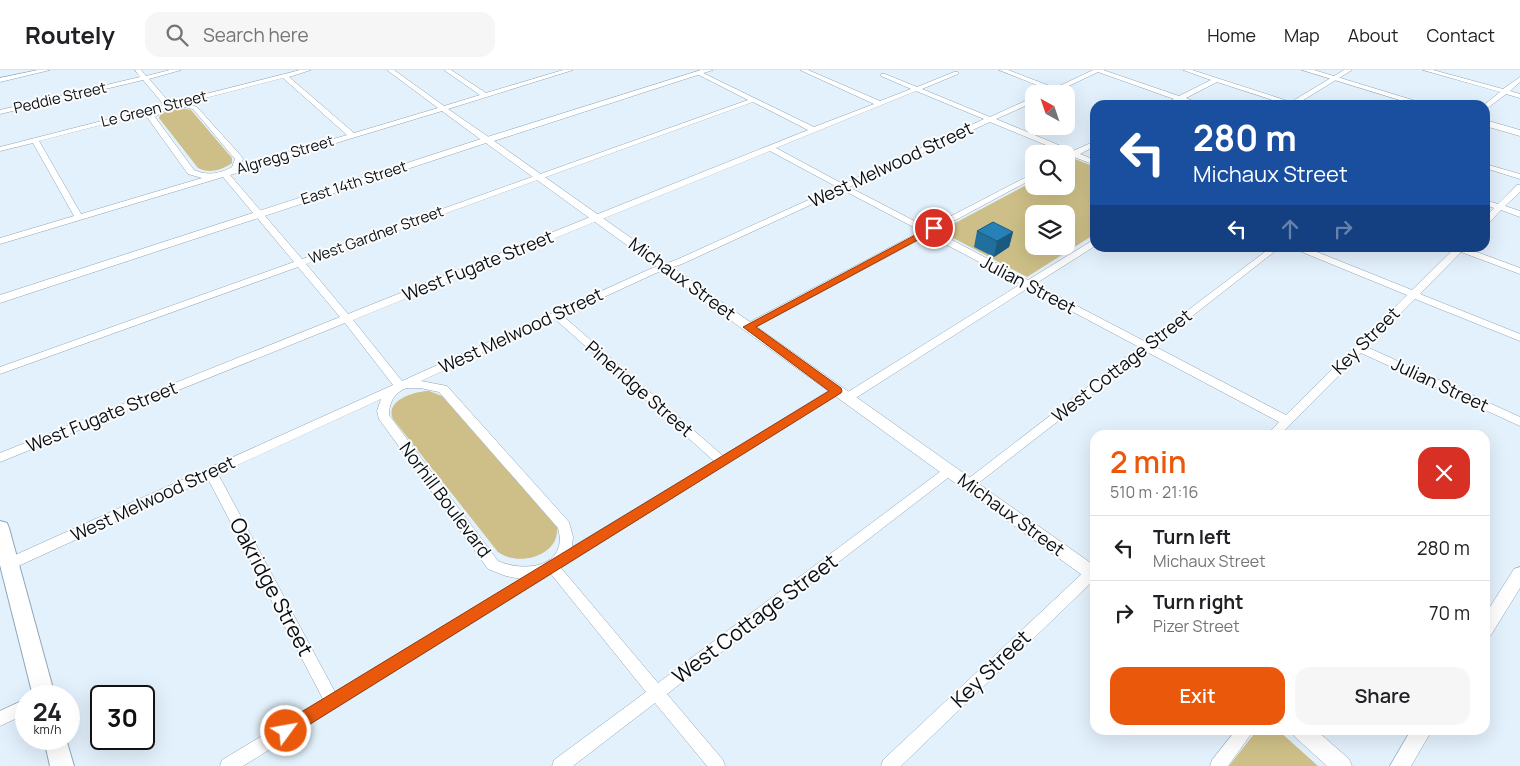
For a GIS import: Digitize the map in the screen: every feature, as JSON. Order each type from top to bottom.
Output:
[{"type":"main road","points":[[0,528],[41,685]]},
{"type":"main road","points":[[58,750],[62,766]]},
{"type":"street","points":[[0,80],[47,70]]},
{"type":"street","points":[[138,70],[168,106]]},
{"type":"street","name":"Peddie Street","points":[[0,112],[178,70]]},
{"type":"street","name":"Le Green Street","points":[[0,149],[308,70]]},
{"type":"street","name":"Michaux Street","points":[[390,70],[1090,572]]},
{"type":"street","points":[[446,70],[484,95]]},
{"type":"street","name":"Algregg Street","points":[[0,241],[570,70]]},
{"type":"street","points":[[803,70],[880,104]]},
{"type":"street","points":[[1002,70],[1042,85]]},
{"type":"street","points":[[1066,85],[1098,70],[1185,100]]},
{"type":"street","points":[[1186,70],[1280,100]]},
{"type":"street","points":[[1306,70],[1408,100]]},
{"type":"street","points":[[1300,100],[1349,70]]},
{"type":"street","points":[[1426,70],[1520,96]]},
{"type":"street","points":[[700,71],[814,130]]},
{"type":"street","name":"East 14th Street","points":[[0,299],[700,71]]},
{"type":"street","name":"West Fugate Street","points":[[0,458],[956,73]]},
{"type":"street","points":[[883,75],[1052,145]]},
{"type":"street","points":[[284,76],[352,135]]},
{"type":"street","points":[[1490,104],[1520,79]]},
{"type":"street","points":[[1176,100],[1216,80]]},
{"type":"street","name":"West Gardner Street","points":[[0,371],[753,100]]},
{"type":"street","name":"West Melwood Street","points":[[9,564],[556,315],[679,262],[1025,103]]},
{"type":"street","points":[[185,105],[194,108],[239,159],[235,168],[224,174],[205,176],[191,172],[151,119],[154,112],[168,106],[185,105]]},
{"type":"street","points":[[1490,124],[1520,133]]},
{"type":"street","points":[[35,140],[79,217]]},
{"type":"street","points":[[1075,153],[1090,146]]},
{"type":"street","name":"Julian Street","points":[[770,148],[1287,421]]},
{"type":"street","points":[[1075,154],[1090,160]]},
{"type":"street","points":[[1490,168],[1520,177]]},
{"type":"street","points":[[224,174],[347,318],[400,386],[429,384],[444,389],[564,526],[567,533],[566,548],[563,555],[552,566]]},
{"type":"street","points":[[748,327],[1025,180]]},
{"type":"street","points":[[1490,217],[1520,187]]},
{"type":"street","points":[[1490,204],[1520,214]]},
{"type":"street","points":[[228,766],[722,462],[842,394],[1090,245]]},
{"type":"street","name":"West Cottage Street","points":[[968,484],[1270,252]]},
{"type":"street","points":[[1310,252],[1520,338]]},
{"type":"street","name":"Key Street","points":[[1278,430],[1456,252]]},
{"type":"street","points":[[1470,252],[1520,271]]},
{"type":"street","name":"Pineridge Street","points":[[556,315],[722,462]]},
{"type":"street","name":"Julian Street","points":[[1360,348],[1520,422]]},
{"type":"street","name":"Norhill Boulevard","points":[[400,386],[384,404],[383,416],[493,565],[505,570],[519,572],[534,572],[552,566]]},
{"type":"street","name":"West Cottage Street","points":[[560,766],[949,471]]},
{"type":"street","name":"Oakridge Street","points":[[210,472],[332,702]]},
{"type":"street","points":[[552,566],[717,766]]},
{"type":"street","points":[[1490,622],[1520,574]]},
{"type":"street","name":"Key Street","points":[[890,766],[1090,577]]},
{"type":"street","points":[[0,720],[15,712]]},
{"type":"street","points":[[1218,766],[1242,735]]},
{"type":"street","points":[[1308,735],[1342,766]]},
{"type":"street","points":[[1400,766],[1419,735]]},
{"type":"shaded area","points":[[181,108],[191,110],[232,158],[232,163],[224,168],[215,170],[207,171],[198,168],[159,118],[160,115],[167,111]]},
{"type":"shaded area","points":[[1075,159],[1090,165],[1090,237],[1075,247],[1075,205],[1025,205],[1025,255],[1062,255],[1027,277],[940,231],[1025,186],[1025,195],[1075,195]]},
{"type":"shaded area","points":[[429,391],[442,396],[557,527],[556,537],[552,545],[545,552],[536,556],[516,558],[498,552],[393,419],[391,412],[397,402],[410,395]]},
{"type":"shaded area","points":[[1253,735],[1284,735],[1318,766],[1229,766]]},
{"type":"building","points":[[993,222],[1013,232],[997,241],[977,231]]},
{"type":"route","points":[[286,731],[837,391],[748,327],[934,228]]}]
